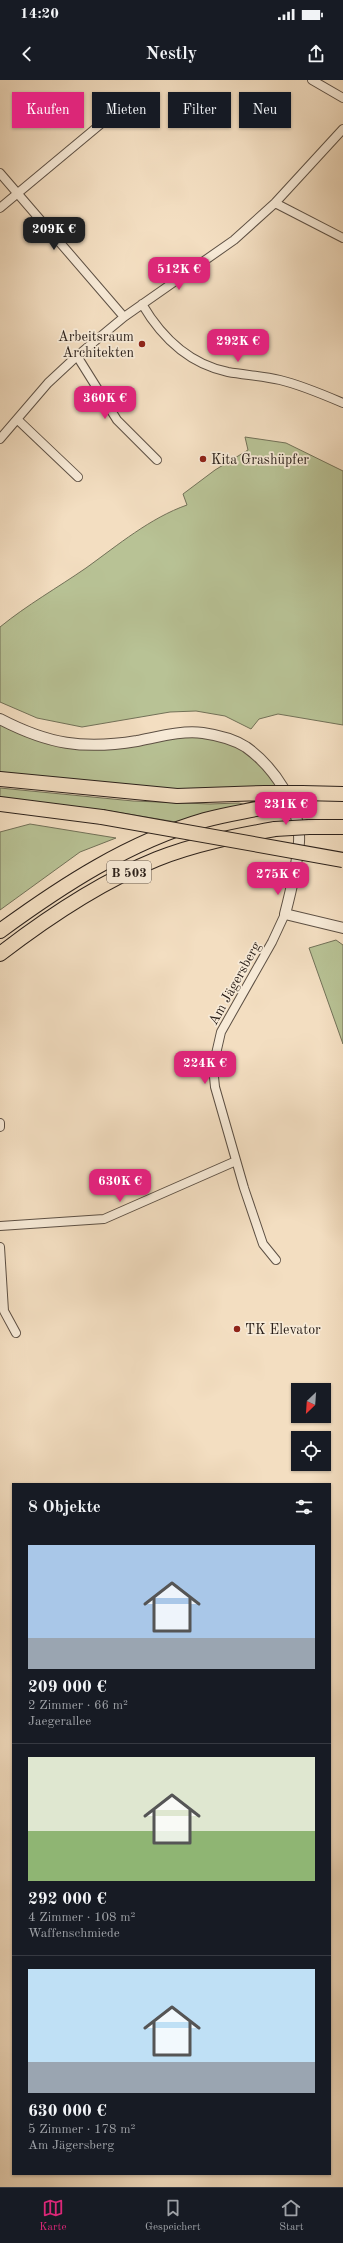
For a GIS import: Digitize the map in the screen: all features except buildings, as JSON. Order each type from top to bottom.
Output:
[{"type":"highway","points":[[0,779],[177,796],[265,793],[303,798],[343,794]]},
{"type":"highway","name":"B 503","points":[[0,931],[67,884],[142,844],[207,819],[303,798],[343,803]]},
{"type":"highway","points":[[0,804],[102,817],[343,860]]},
{"type":"highway","name":"B 503","points":[[0,954],[76,900],[122,875],[156,859],[195,846],[275,829],[309,826],[343,827]]},
{"type":"street","points":[[312,80],[343,98]]},
{"type":"street","points":[[0,208],[95,128]]},
{"type":"street","points":[[0,439],[18,420],[48,383],[77,356],[124,317],[234,240],[275,203],[343,129]]},
{"type":"street","points":[[0,173],[124,317]]},
{"type":"street","points":[[275,203],[343,238]]},
{"type":"street","points":[[142,304],[151,320],[168,340],[187,354],[206,365],[228,372],[280,380],[343,402]]},
{"type":"street","points":[[77,356],[117,420],[157,460]]},
{"type":"street","points":[[18,420],[78,476]]},
{"type":"street","points":[[0,719],[49,740],[82,746],[120,744],[171,734],[202,733],[226,739],[246,747],[270,770],[282,786],[295,816],[299,841],[285,914],[343,928]]},
{"type":"street","name":"Am Jägersberg","points":[[276,1260],[263,1244],[236,1161],[216,1087],[213,1067],[216,1046],[221,1032],[272,942],[285,914]]},
{"type":"street","points":[[0,1226],[104,1219],[236,1161]]},
{"type":"street","points":[[0,1247],[4,1311],[16,1333]]},
{"type":"green space","points":[[245,437],[286,443],[343,471],[343,725],[278,714],[259,719],[251,729],[225,716],[196,711],[170,712],[82,727],[37,718],[0,702],[0,627],[31,604],[86,568],[147,525],[173,510],[187,505],[183,494],[215,470],[248,450]]},
{"type":"green space","points":[[0,719],[82,746],[202,733],[246,747],[282,786],[218,796],[0,779]]},
{"type":"green space","points":[[0,788],[133,801],[210,804],[239,803],[246,805],[182,823],[104,810],[103,812],[0,799]]},
{"type":"green space","points":[[30,824],[116,838],[80,852],[0,910],[0,832]]},
{"type":"green space","points":[[336,940],[343,945],[343,1044],[309,948]]},
{"type":"place","name":"Arbeitsraum Architekten","points":[[142,344]]},
{"type":"place","name":"Kita Grashüpfer","points":[[203,459]]},
{"type":"place","name":"TK Elevator","points":[[237,1329]]}]
